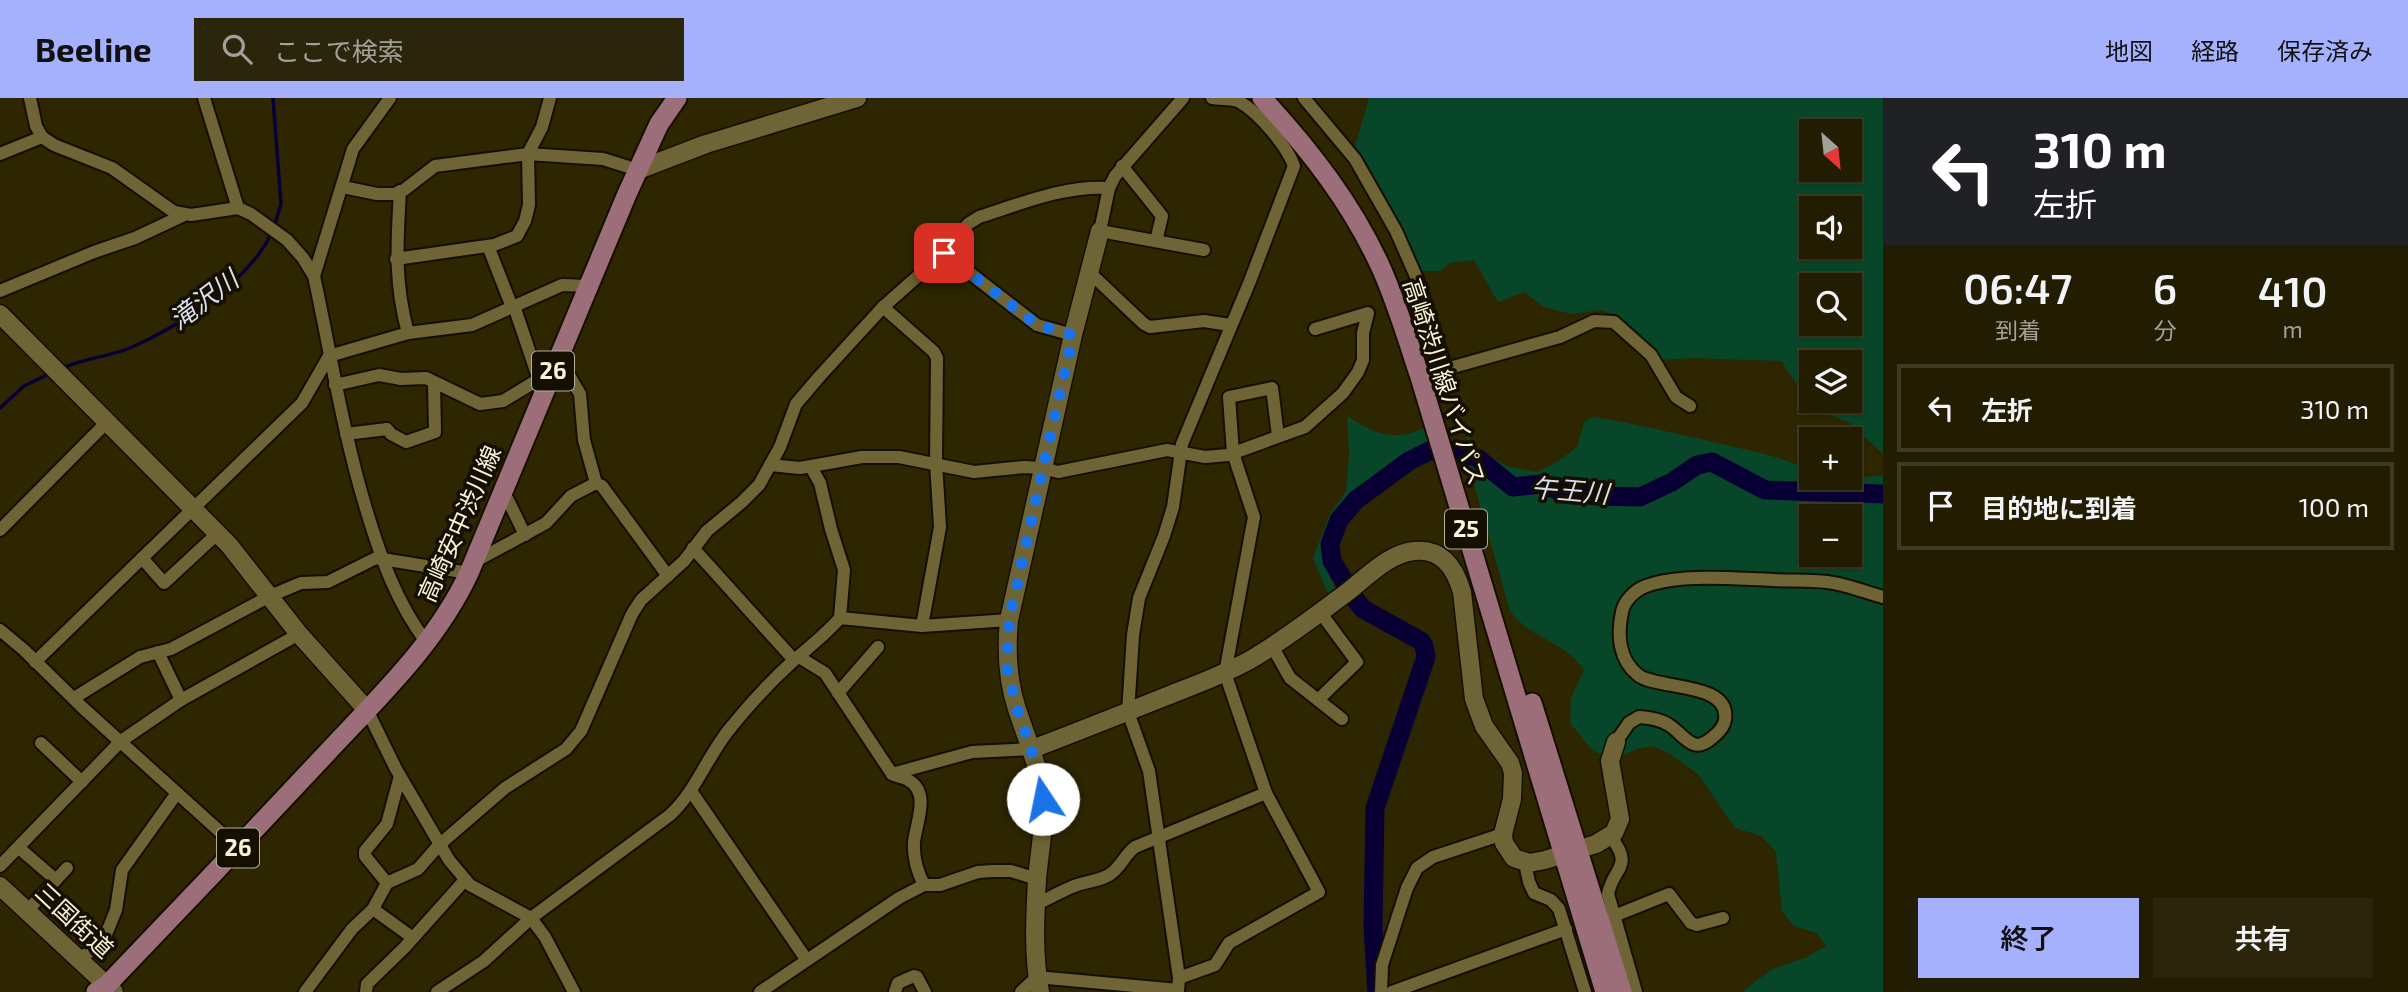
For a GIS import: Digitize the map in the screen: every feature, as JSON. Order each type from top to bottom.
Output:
[{"type":"main road","name":"高崎安中渋川線","points":[[106,990],[367,710],[444,620],[471,568],[545,379],[559,358],[638,170],[659,124],[677,98]]},
{"type":"main road","name":"高崎渋川線バイパス","points":[[1262,98],[1309,150],[1340,196],[1369,244],[1390,291],[1420,377],[1571,852],[1622,992]]},
{"type":"main road","name":"高崎渋川線バイパス","points":[[1280,98],[1323,149],[1357,200],[1401,288],[1432,372],[1571,852],[1605,992]]},
{"type":"street","points":[[30,98],[36,126],[42,137],[64,150],[112,168],[163,207],[184,215]]},
{"type":"street","points":[[204,98],[238,208]]},
{"type":"street","points":[[314,276],[353,149],[390,98]]},
{"type":"street","points":[[396,258],[488,246],[517,236],[526,221],[529,205],[528,154],[542,127],[550,98]]},
{"type":"street","points":[[343,187],[377,194],[394,194],[435,166],[528,154],[603,159],[638,170],[706,144],[857,98]]},
{"type":"street","points":[[1039,985],[1035,959],[1037,904],[1045,829],[1039,772],[1017,709],[1007,668],[1009,620],[1109,188],[1122,166],[1183,98]]},
{"type":"street","points":[[1178,987],[1149,771],[1128,712],[1133,635],[1139,598],[1173,507],[1180,451],[1294,166],[1282,143],[1249,109],[1238,101],[1212,98]]},
{"type":"street","points":[[1304,98],[1315,104],[1355,159],[1396,231],[1418,281],[1446,369],[1560,337],[1594,321],[1614,322],[1651,355],[1676,397],[1690,406]]},
{"type":"street","points":[[0,154],[42,137]]},
{"type":"street","points":[[1122,166],[1162,216],[1156,241]]},
{"type":"street","points":[[305,992],[352,929],[373,909],[387,883],[418,869],[439,845],[505,788],[566,749],[581,731],[632,614],[641,600],[668,576],[707,531],[759,485],[780,447],[796,404],[883,307],[944,253],[968,224],[979,217],[1059,193],[1092,187],[1109,188]]},
{"type":"street","points":[[400,191],[396,258],[400,303],[408,333]]},
{"type":"street","points":[[0,291],[94,251],[135,238],[184,215],[238,208],[251,214],[286,240],[303,258],[314,276],[353,466],[380,557],[411,622],[427,643]]},
{"type":"street","points":[[1100,230],[1204,250]]},
{"type":"street","points":[[335,385],[379,375],[401,379],[426,378],[480,404],[503,401],[545,379],[488,246]]},
{"type":"street","points":[[944,253],[1037,325],[1073,335]]},
{"type":"street","points":[[1088,271],[1150,327],[1204,321],[1230,325]]},
{"type":"street","points":[[35,662],[302,403],[329,356],[408,333],[472,325],[562,285],[588,286]]},
{"type":"street","points":[[883,307],[934,352],[937,358],[936,463],[940,527],[922,626]]},
{"type":"street","points":[[770,465],[800,468],[862,457],[899,457],[974,472],[1024,467],[1058,472],[1167,450],[1205,457],[1233,453],[1305,427],[1351,382],[1363,360],[1363,333],[1368,313],[1315,329]]},
{"type":"street","points":[[0,314],[218,533],[299,634],[367,710],[439,845],[464,881],[531,918],[545,937],[575,992]]},
{"type":"street","points":[[559,358],[580,394],[584,440],[596,483],[602,486],[668,576]]},
{"type":"street","points":[[346,434],[387,429],[406,442],[435,432],[434,383]]},
{"type":"street","points":[[1021,992],[1039,985],[1178,987],[1215,965],[1229,943],[1319,892],[1266,793],[1225,673],[1254,517],[1233,453],[1229,397],[1272,388],[1278,436]]},
{"type":"street","points":[[0,530],[107,422]]},
{"type":"street","points":[[437,992],[484,961],[531,918],[670,815],[691,791],[729,730],[839,618],[844,570],[820,483],[811,467]]},
{"type":"street","points":[[74,698],[140,657],[172,649],[270,596],[301,583],[328,582],[380,557],[471,568],[546,523],[571,496],[596,483]]},
{"type":"street","points":[[501,496],[508,500],[525,535]]},
{"type":"street","points":[[142,558],[164,583],[218,533]]},
{"type":"street","points":[[693,548],[797,659],[825,673],[892,775],[909,780],[920,795],[922,803],[914,843],[916,868],[924,885]]},
{"type":"street","points":[[892,775],[972,752],[1032,750],[1225,673],[1272,646],[1342,597],[1388,560],[1416,551],[1435,554],[1449,563],[1458,577],[1474,699],[1483,726],[1510,763],[1513,773],[1512,799],[1503,834],[1508,851],[1514,858],[1525,863],[1545,860],[1610,836],[1618,825],[1620,819],[1610,761],[1616,742],[1629,723],[1639,717],[1660,721],[1685,740],[1698,744],[1707,743],[1717,734],[1725,719],[1725,711],[1719,701],[1710,694],[1640,677],[1628,664],[1619,649],[1622,610],[1632,595],[1645,586],[1670,580],[1725,579],[1828,582],[1883,597]]},
{"type":"street","points":[[1318,700],[1357,662],[1320,612]]},
{"type":"street","points":[[839,618],[922,626],[1009,620]]},
{"type":"street","points":[[0,631],[238,848]]},
{"type":"street","points":[[0,866],[121,741],[181,700],[299,634]]},
{"type":"street","points":[[1272,646],[1290,678],[1342,719]]},
{"type":"street","points":[[838,693],[878,647]]},
{"type":"street","points":[[158,652],[181,700]]},
{"type":"street","points":[[41,743],[82,782]]},
{"type":"street","points":[[387,883],[365,856],[365,851],[387,824],[400,776]]},
{"type":"street","points":[[691,791],[806,959]]},
{"type":"street","points":[[80,960],[105,937],[116,910],[122,870],[177,793]]},
{"type":"street","points":[[1037,904],[1070,888],[1101,879],[1116,870],[1128,852],[1266,793]]},
{"type":"street","points":[[1381,992],[1382,965],[1407,888],[1417,868],[1433,857],[1503,834]]},
{"type":"street","points":[[1610,836],[1617,845],[1622,861],[1608,894],[1636,992]]},
{"type":"street","points":[[19,848],[55,880]]},
{"type":"street","points":[[1525,863],[1534,893],[1556,904],[1585,992]]},
{"type":"street","points":[[27,911],[67,867]]},
{"type":"street","points":[[760,992],[899,898],[924,885],[940,886],[985,871],[1011,871],[1038,879]]},
{"type":"street","points":[[366,992],[367,984],[464,881]]},
{"type":"street","name":"三国街道","points":[[0,886],[80,960],[106,990]]},
{"type":"street","points":[[1614,916],[1669,894],[1691,923],[1697,925],[1723,918]]},
{"type":"street","points":[[373,909],[413,938]]},
{"type":"street","points":[[1392,992],[1411,989],[1566,929]]},
{"type":"street","points":[[895,992],[898,983],[914,976],[925,992]]},
{"type":"green space","points":[[1369,98],[1883,98],[1883,454],[1862,435],[1862,427],[1853,427],[1826,413],[1862,413],[1862,350],[1799,350],[1799,387],[1781,361],[1692,358],[1661,360],[1616,316],[1600,310],[1571,314],[1544,307],[1524,292],[1498,302],[1474,260],[1450,263],[1440,271],[1419,271],[1397,222],[1355,147]]},
{"type":"green space","points":[[1347,416],[1384,434],[1402,435],[1424,428],[1430,448],[1387,472],[1367,487],[1349,504],[1335,524],[1327,545],[1328,568],[1337,592],[1330,598],[1313,558],[1330,514],[1346,491],[1349,454]]},
{"type":"green space","points":[[1593,417],[1658,429],[1790,462],[1799,466],[1799,490],[1862,490],[1862,477],[1883,475],[1883,992],[1742,992],[1772,969],[1807,957],[1826,946],[1817,933],[1794,926],[1782,911],[1776,852],[1761,836],[1735,828],[1698,774],[1669,753],[1653,746],[1636,749],[1614,760],[1593,751],[1570,723],[1571,698],[1584,670],[1568,652],[1527,628],[1510,611],[1468,463],[1467,435],[1478,451],[1509,467],[1537,472],[1557,462],[1577,447],[1584,422]]},
{"type":"waterway","name":"滝沢川","points":[[273,98],[281,204],[274,227]]},
{"type":"waterway","name":"滝沢川","points":[[63,368],[130,348],[189,316],[246,269],[261,252],[271,234]]},
{"type":"waterway","name":"滝沢川","points":[[0,408],[24,386],[49,374]]},
{"type":"waterway","name":"午王川","points":[[1377,992],[1373,925],[1375,808],[1426,657],[1421,641],[1363,609],[1332,561],[1330,544],[1339,520],[1356,500],[1409,461],[1429,451],[1454,451],[1477,458],[1513,487],[1541,484],[1563,492],[1599,496],[1640,497],[1672,482],[1697,465],[1712,462],[1765,490],[1883,494]]},
{"type":"route","points":[[944,253],[1037,325],[1073,335],[1009,620],[1006,653],[1013,694],[1039,772],[1043,799]]}]
